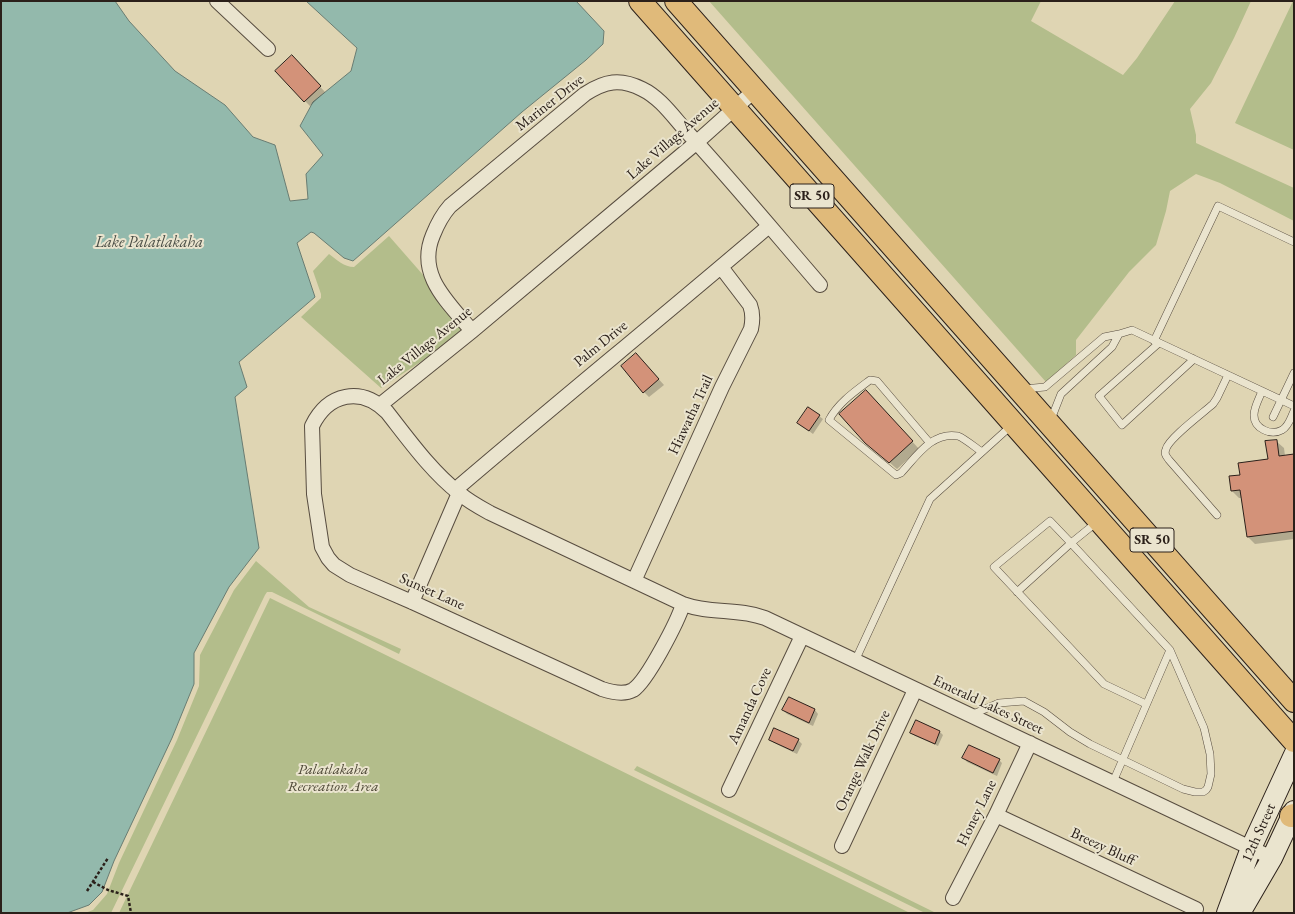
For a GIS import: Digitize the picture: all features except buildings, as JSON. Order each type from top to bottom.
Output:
[{"type":"highway","name":"SR 50","points":[[640,1],[1294,741]]},
{"type":"highway","name":"SR 50","points":[[676,1],[1294,701]]},
{"type":"highway","points":[[1272,676],[1294,682]]},
{"type":"main road","name":"12th Street","points":[[1227,913],[1251,848],[1294,755]]},
{"type":"main road","name":"12th Street","points":[[1240,913],[1272,858],[1293,814]]},
{"type":"street","points":[[218,1],[268,49]]},
{"type":"street","name":"Mariner Drive","points":[[472,331],[440,292],[428,265],[427,255],[430,240],[437,224],[450,206],[585,94],[597,87],[609,83],[620,82],[632,84],[656,98],[820,285]]},
{"type":"street","name":"Lake Village Avenue","points":[[683,604],[490,513],[457,492],[434,469],[380,405],[472,331],[696,142],[755,90]]},
{"type":"street","name":"Palm Drive","points":[[412,602],[457,492],[573,389],[768,226]]},
{"type":"street","name":"Hiawatha Trail","points":[[634,581],[722,387],[751,329],[753,321],[750,305],[721,266]]},
{"type":"street","name":"Sunset Lane","points":[[380,405],[358,396],[337,399],[323,410],[312,426],[314,494],[322,547],[334,565],[350,575],[602,689],[612,692],[626,693],[641,683],[673,628],[683,604]]},
{"type":"street","name":"Emerald Lakes Street","points":[[683,604],[710,611],[745,612],[755,614],[1272,858]]},
{"type":"street","name":"Amanda Cove","points":[[729,790],[802,636]]},
{"type":"street","name":"Orange Walk Drive","points":[[842,846],[915,690]]},
{"type":"street","name":"Honey Lane","points":[[953,898],[996,815],[1030,743]]},
{"type":"street","name":"Breezy Bluff","points":[[996,815],[1196,909]]},
{"type":"lane","points":[[1194,359],[1122,425],[1099,396],[1157,342],[1218,206],[1294,242]]},
{"type":"lane","points":[[1019,389],[1045,387],[1104,337],[1132,330],[1294,406]]},
{"type":"lane","points":[[1050,424],[1061,394],[1112,347],[1119,334]]},
{"type":"lane","points":[[1273,417],[1294,373]]},
{"type":"lane","points":[[1218,515],[1165,456],[1165,451],[1170,441],[1213,404],[1228,375]]},
{"type":"lane","points":[[929,442],[877,381],[870,380],[850,394],[834,411],[829,420],[896,475],[901,473],[929,442],[944,436],[959,436],[982,452]]},
{"type":"lane","points":[[1262,391],[1254,414],[1254,419],[1257,425],[1264,430],[1277,432],[1284,429],[1294,411]]},
{"type":"lane","points":[[856,661],[930,499],[1013,424]]},
{"type":"lane","points":[[970,715],[999,703],[1024,701],[1044,712],[1070,732],[1090,744],[1183,789],[1203,792],[1208,787],[1211,774],[1210,754],[1204,728],[1170,650],[1050,521],[994,567],[1104,684],[1146,704]]},
{"type":"lane","points":[[1017,592],[1071,543],[1099,521]]},
{"type":"lane","points":[[1113,782],[1170,650]]},
{"type":"path","points":[[87,891],[108,858]]},
{"type":"path","points":[[93,882],[108,890],[128,896],[130,913]]},
{"type":"green space","points":[[709,1],[1041,1],[1031,21],[1123,75],[1137,58],[1175,1],[1251,1],[1211,83],[1190,109],[1196,135],[1196,143],[1294,188],[1294,221],[1220,183],[1196,174],[1170,191],[1156,245],[1129,272],[1076,340],[1076,355],[1046,382]]},
{"type":"green space","points":[[1294,1],[1294,150],[1235,123]]},
{"type":"green space","points":[[389,236],[424,276],[435,297],[462,330],[434,353],[381,388],[301,317],[321,298],[313,271],[329,254],[338,261],[350,267],[354,267]]},
{"type":"green space","points":[[256,561],[309,607],[401,649],[399,654],[272,592],[267,592],[111,913],[85,913],[93,910],[107,894],[119,863],[177,740],[199,686],[200,655],[234,590]]},
{"type":"green space","name":"Palatlakaha Recreation Area","points":[[270,598],[910,913],[119,913]]},
{"type":"green space","points":[[637,766],[936,913],[925,913],[634,770]]},
{"type":"water","name":"Lake Palatlakaha","points":[[1,1],[115,1],[129,21],[175,71],[225,105],[253,137],[275,145],[290,201],[308,199],[306,174],[323,155],[300,126],[313,102],[351,71],[357,48],[306,1],[576,1],[604,31],[603,44],[586,60],[522,112],[353,261],[344,258],[311,232],[297,243],[315,297],[239,362],[247,387],[235,397],[259,548],[229,587],[194,653],[194,684],[172,738],[114,861],[102,892],[89,905],[67,913],[1,913]]}]
